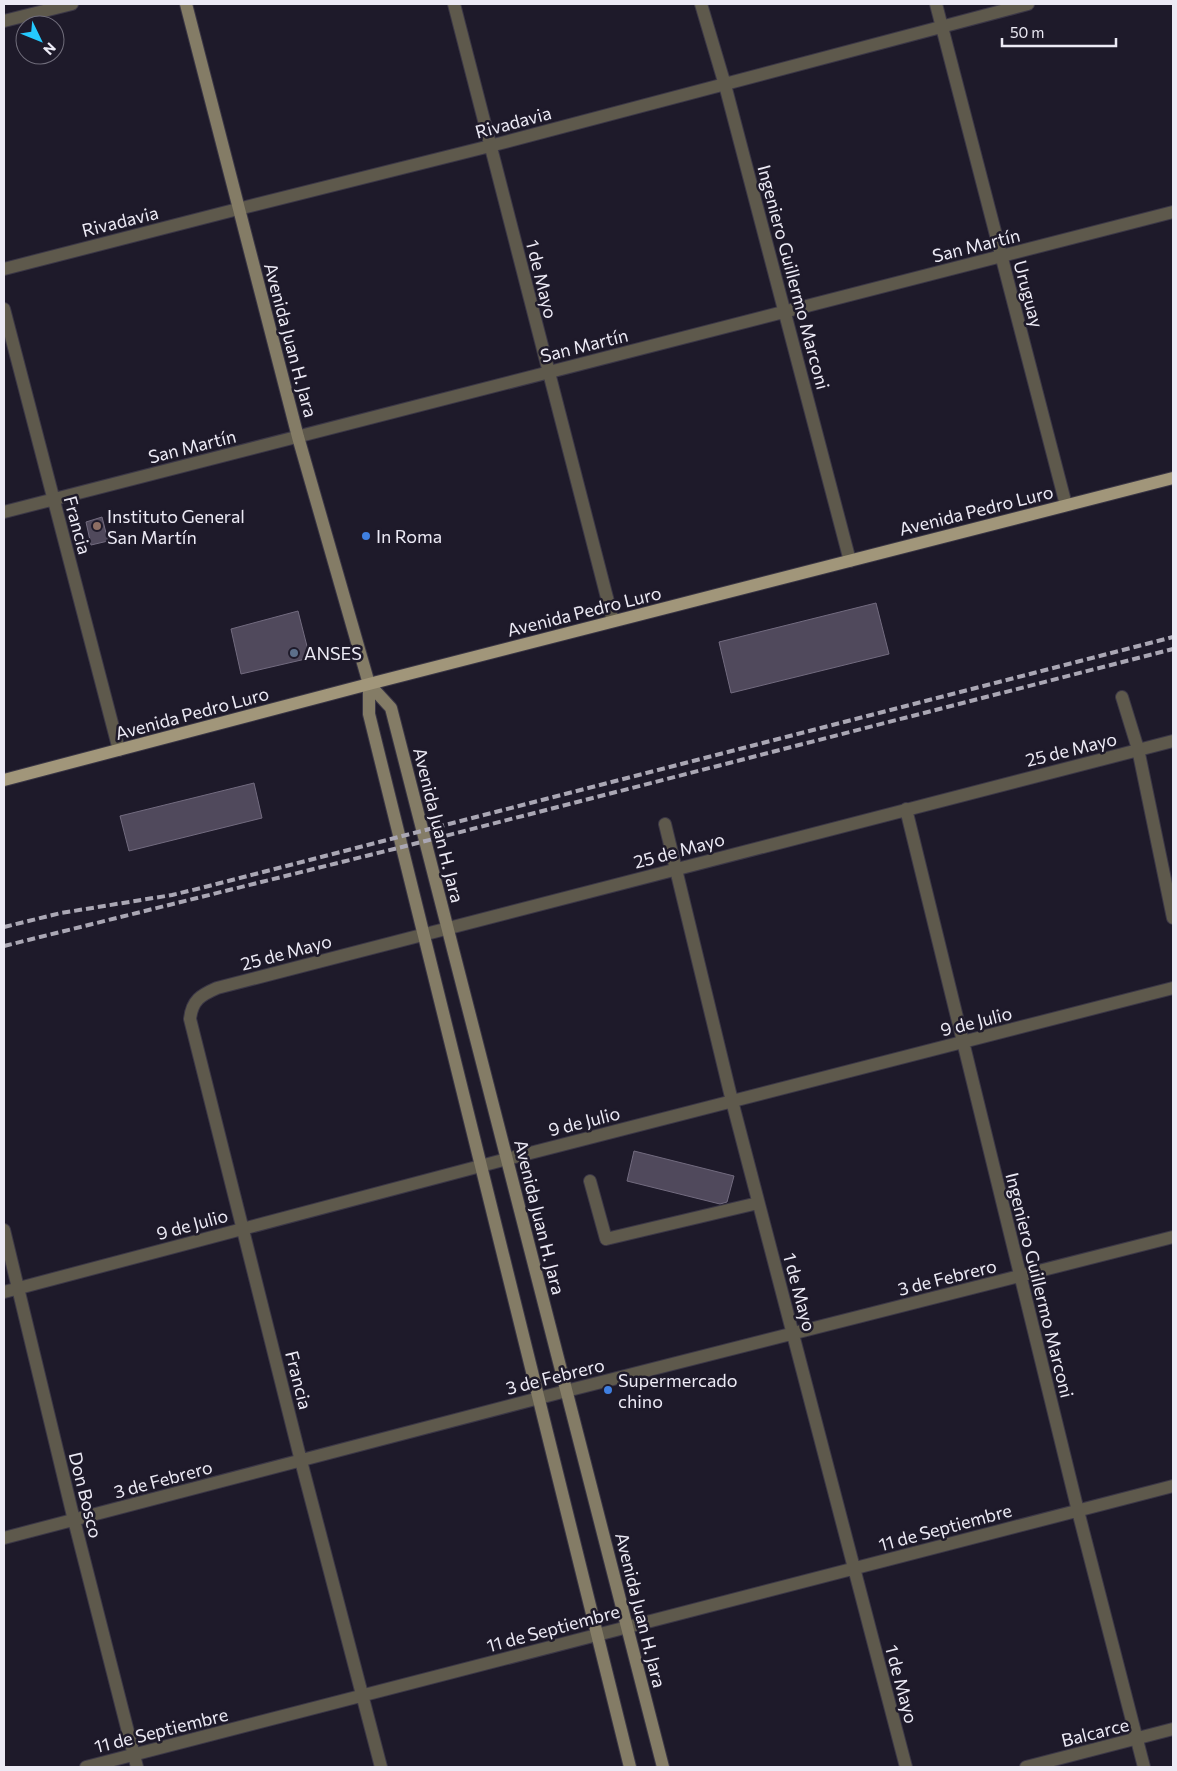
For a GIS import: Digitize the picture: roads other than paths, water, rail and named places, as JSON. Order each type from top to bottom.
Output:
[{"type":"main road","name":"Avenida Juan H. Jara","points":[[186,4],[298,437],[369,684],[369,714],[630,1767]]},
{"type":"main road","name":"Avenida Pedro Luro","points":[[4,780],[369,684],[1173,478]]},
{"type":"main road","name":"Avenida Juan H. Jara","points":[[369,684],[391,708],[663,1767]]},
{"type":"street","points":[[4,21],[72,4]]},
{"type":"street","name":"1 de Mayo","points":[[454,4],[613,621]]},
{"type":"street","name":"Ingeniero Guillermo Marconi","points":[[701,4],[725,85],[786,312],[850,560]]},
{"type":"street","name":"Uruguay","points":[[936,4],[1066,505]]},
{"type":"street","name":"Rivadavia","points":[[4,269],[238,208],[490,146],[1028,4]]},
{"type":"street","name":"San Martín","points":[[4,512],[1173,212]]},
{"type":"street","name":"Francia","points":[[4,309],[119,750]]},
{"type":"street","points":[[1122,697],[1138,750],[1173,918]]},
{"type":"street","name":"25 de Mayo","points":[[196,1001],[206,993],[217,988],[1173,741]]},
{"type":"street","name":"Ingeniero Guillermo Marconi","points":[[906,809],[1078,1511],[1144,1767]]},
{"type":"street","name":"1 de Mayo","points":[[665,824],[758,1203],[906,1767]]},
{"type":"street","name":"9 de Julio","points":[[4,1292],[507,1159],[1173,988]]},
{"type":"street","name":"Francia","points":[[196,1001],[191,1010],[190,1019],[301,1461],[381,1767]]},
{"type":"street","points":[[590,1181],[606,1239],[758,1203]]},
{"type":"street","name":"Don Bosco","points":[[4,1230],[74,1520],[136,1761]]},
{"type":"street","name":"3 de Febrero","points":[[4,1538],[538,1398],[1173,1237]]},
{"type":"street","name":"11 de Septiembre","points":[[86,1767],[136,1761],[363,1696],[1173,1486]]},
{"type":"street","name":"Balcarce","points":[[1026,1767],[1173,1729]]},
{"type":"railway","points":[[4,927],[61,913],[172,895],[201,888],[1173,637]]},
{"type":"railway","points":[[4,946],[402,847],[1173,649]]},
{"type":"place","name":"Instituto General San Martín","points":[[97,526]]},
{"type":"place","name":"In Roma","points":[[366,536]]},
{"type":"place","name":"ANSES","points":[[294,653]]},
{"type":"place","name":"Supermercado chino","points":[[608,1390]]}]
